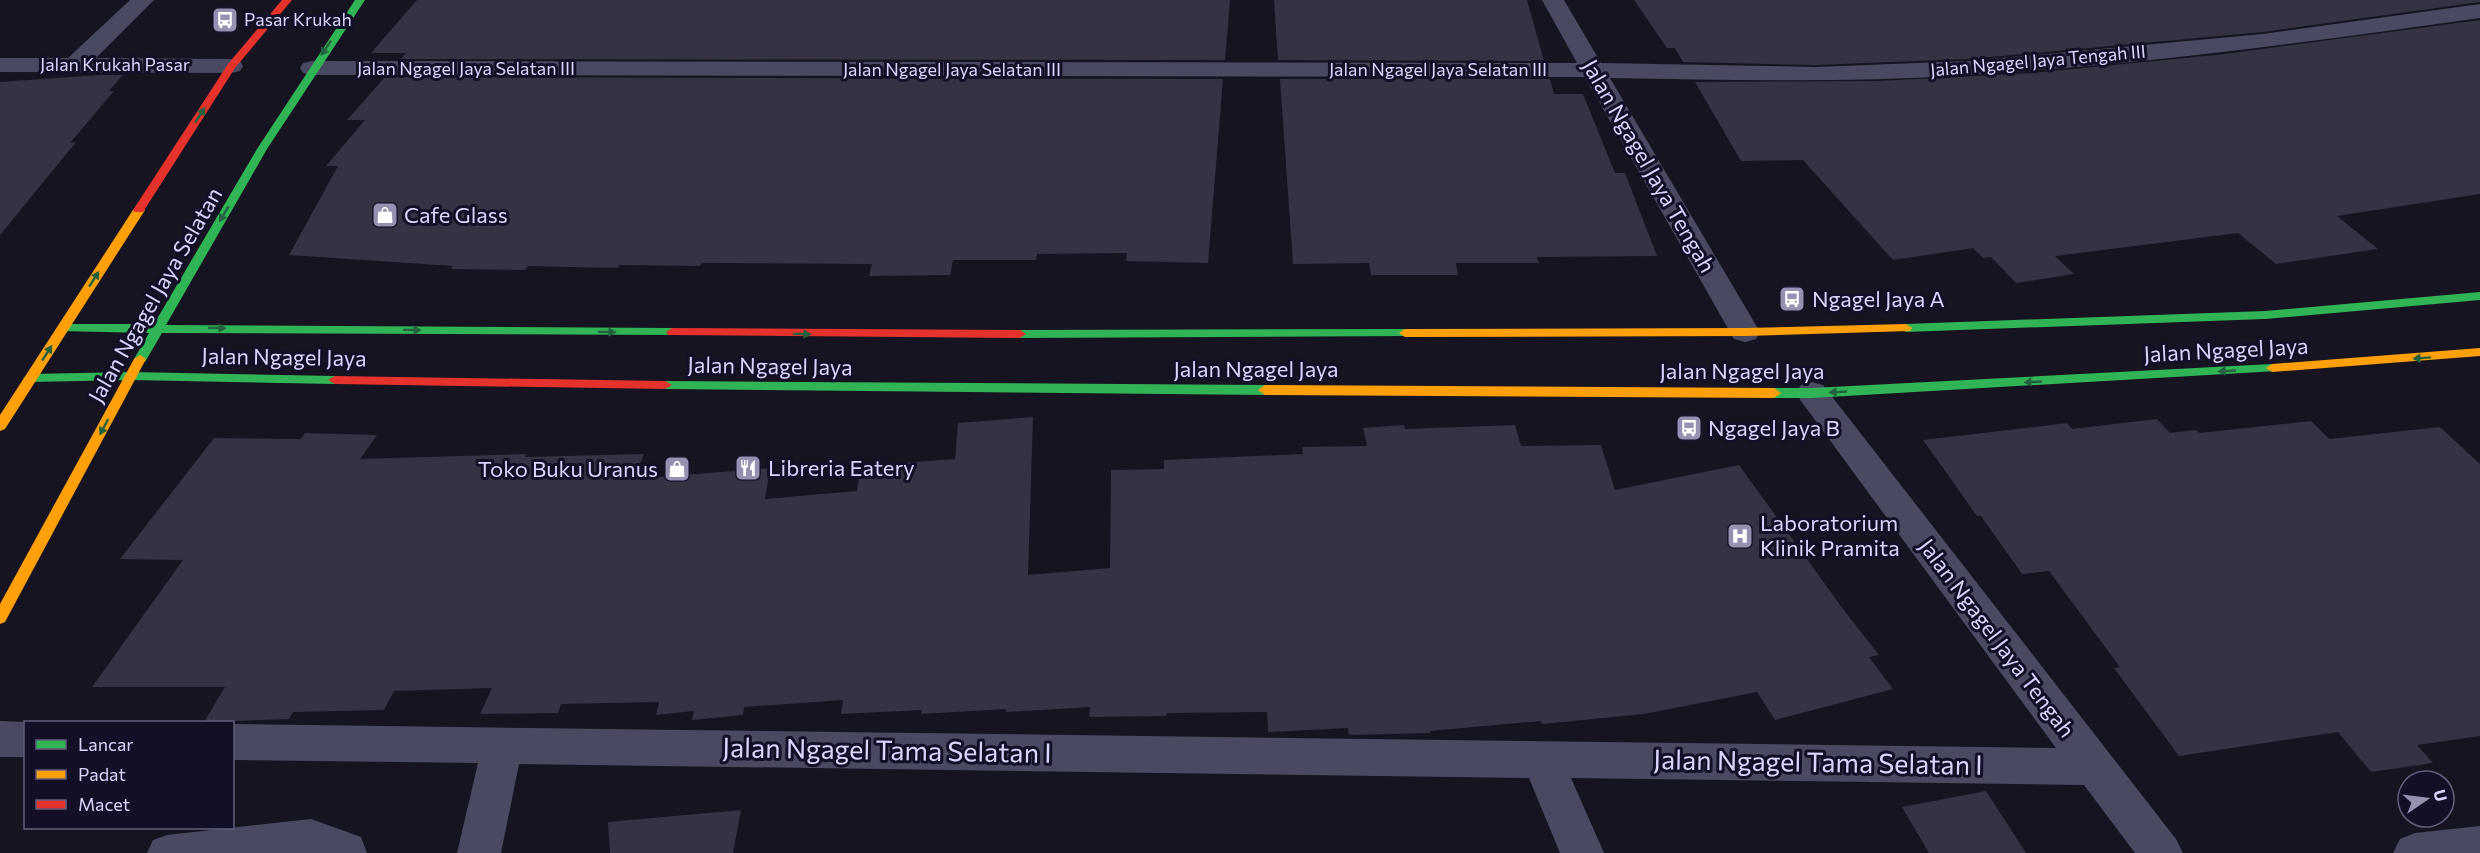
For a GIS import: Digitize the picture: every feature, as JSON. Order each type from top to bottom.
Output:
[{"type":"main road","points":[[0,426],[231,66],[287,0]]},
{"type":"main road","name":"Jalan Ngagel Jaya Selatan","points":[[0,618],[158,327],[312,68],[360,0]]},
{"type":"main road","name":"Jalan Ngagel Jaya","points":[[63,328],[828,334],[1745,332],[2024,325],[2288,314],[2407,305],[2480,296]]},
{"type":"main road","name":"Jalan Ngagel Jaya","points":[[30,378],[132,376],[829,388],[1812,393],[2328,365],[2480,352]]},
{"type":"street","points":[[75,64],[143,0]]},
{"type":"street","name":"Jalan Ngagel Jaya Tengah","points":[[1553,0],[1745,332]]},
{"type":"street","name":"Jalan Ngagel Jaya Tengah III","points":[[1593,70],[1816,74],[1956,69],[2263,41],[2480,11]]},
{"type":"street","points":[[0,85],[10,65]]},
{"type":"street","name":"Jalan Krukah Pasar","points":[[10,65],[231,66]]},
{"type":"street","name":"Jalan Ngagel Jaya Selatan III","points":[[312,68],[1593,70]]},
{"type":"street","name":"Jalan Ngagel Jaya Tengah","points":[[1812,393],[2161,853]]},
{"type":"street","points":[[0,739],[24,739]]},
{"type":"street","name":"Jalan Ngagel Tama Selatan I","points":[[234,741],[2094,767]]},
{"type":"street","points":[[479,853],[502,745]]},
{"type":"street","points":[[1542,760],[1582,853]]},
{"type":"street","points":[[2415,853],[2480,846]]},
{"type":"lane","points":[[167,853],[311,837],[347,850],[347,853]]},
{"type":"building","points":[[417,0],[1230,0],[1225,60],[401,59],[406,53],[371,53]]},
{"type":"building","points":[[1274,0],[1527,0],[1544,61],[1278,60]]},
{"type":"building","points":[[1634,0],[2480,0],[2480,2],[2263,32],[1968,59],[1816,65],[1683,62],[1675,48],[1667,48]]},
{"type":"building","points":[[2480,20],[2480,194],[2337,216],[2378,249],[2276,264],[2238,233],[2055,256],[2074,274],[2016,283],[1991,257],[1983,258],[1973,248],[1893,260],[1803,160],[1741,161],[1695,82],[1878,81],[2032,73],[2225,54]]},
{"type":"building","points":[[123,75],[109,91],[114,91],[70,143],[76,142],[0,235],[0,82]]},
{"type":"building","points":[[385,77],[1223,79],[1208,263],[1126,261],[1127,253],[1037,254],[1036,260],[953,260],[950,275],[869,276],[872,264],[702,263],[700,266],[619,265],[618,268],[528,266],[525,270],[451,269],[453,266],[289,255],[338,166],[326,166],[365,120],[347,120]]},
{"type":"building","points":[[1280,79],[1550,79],[1554,94],[1583,94],[1615,173],[1625,173],[1657,256],[1537,257],[1539,263],[1456,263],[1458,275],[1371,275],[1369,263],[1293,264]]},
{"type":"building","points":[[1033,417],[1028,575],[1110,568],[1111,470],[1164,469],[1164,460],[1303,454],[1302,447],[1367,446],[1363,428],[1404,425],[1405,429],[1515,425],[1521,446],[1601,445],[1615,490],[1739,465],[1879,655],[1869,657],[1893,689],[1775,720],[1757,692],[1644,714],[1542,724],[1541,721],[1430,731],[1430,733],[1349,735],[1348,728],[1268,732],[1267,712],[1167,713],[1166,716],[1089,717],[1090,707],[1006,712],[1006,709],[921,714],[922,710],[841,714],[843,700],[744,707],[743,715],[692,720],[694,711],[656,715],[659,702],[561,704],[558,713],[480,714],[492,688],[394,691],[384,710],[293,712],[289,719],[205,721],[225,687],[92,687],[183,560],[120,559],[214,438],[301,439],[305,433],[377,435],[360,459],[526,454],[525,457],[644,454],[634,479],[770,468],[765,499],[857,491],[860,466],[955,459],[958,423]]},
{"type":"building","points":[[2157,419],[2170,433],[2196,430],[2200,433],[2311,421],[2329,439],[2440,427],[2480,464],[2480,736],[2417,745],[2433,763],[2371,772],[2338,732],[2179,756],[2114,668],[2120,667],[2049,571],[2022,574],[1923,440],[2067,423],[2072,429]]},
{"type":"building","points":[[1986,791],[2026,853],[1929,853],[1902,807]]},
{"type":"building","points":[[741,810],[733,853],[610,853],[608,822]]},
{"type":"traffic: fast","points":[[140,359],[262,149],[360,0]]},
{"type":"traffic: fast","points":[[1906,328],[2265,315],[2480,296]]},
{"type":"traffic: fast","points":[[63,328],[672,332]]},
{"type":"traffic: fast","points":[[1020,334],[1405,333]]},
{"type":"traffic: fast","points":[[1774,393],[1812,393],[2272,368]]},
{"type":"traffic: fast","points":[[30,378],[131,376],[335,380]]},
{"type":"traffic: fast","points":[[665,385],[1265,390]]},
{"type":"traffic: slow","points":[[0,426],[139,210]]},
{"type":"traffic: slow","points":[[1405,333],[1745,332],[1906,328]]},
{"type":"traffic: slow","points":[[2272,368],[2480,352]]},
{"type":"traffic: slow","points":[[0,618],[140,359]]},
{"type":"traffic: slow","points":[[1265,390],[1774,393]]},
{"type":"traffic: jam","points":[[139,210],[231,66],[287,0]]},
{"type":"traffic: jam","points":[[672,332],[1020,334]]},
{"type":"traffic: jam","points":[[335,380],[665,385]]},
{"type":"place","name":"Pasar Krukah","points":[[225,20]]},
{"type":"place","name":"Cafe Glass","points":[[385,215]]},
{"type":"place","name":"Ngagel Jaya A","points":[[1792,299]]},
{"type":"place","name":"Ngagel Jaya B","points":[[1689,428]]},
{"type":"place","name":"Libreria Eatery","points":[[748,468]]},
{"type":"place","name":"Toko Buku Uranus","points":[[677,469]]},
{"type":"place","name":"Laboratorium Klinik Pramita","points":[[1740,536]]}]
